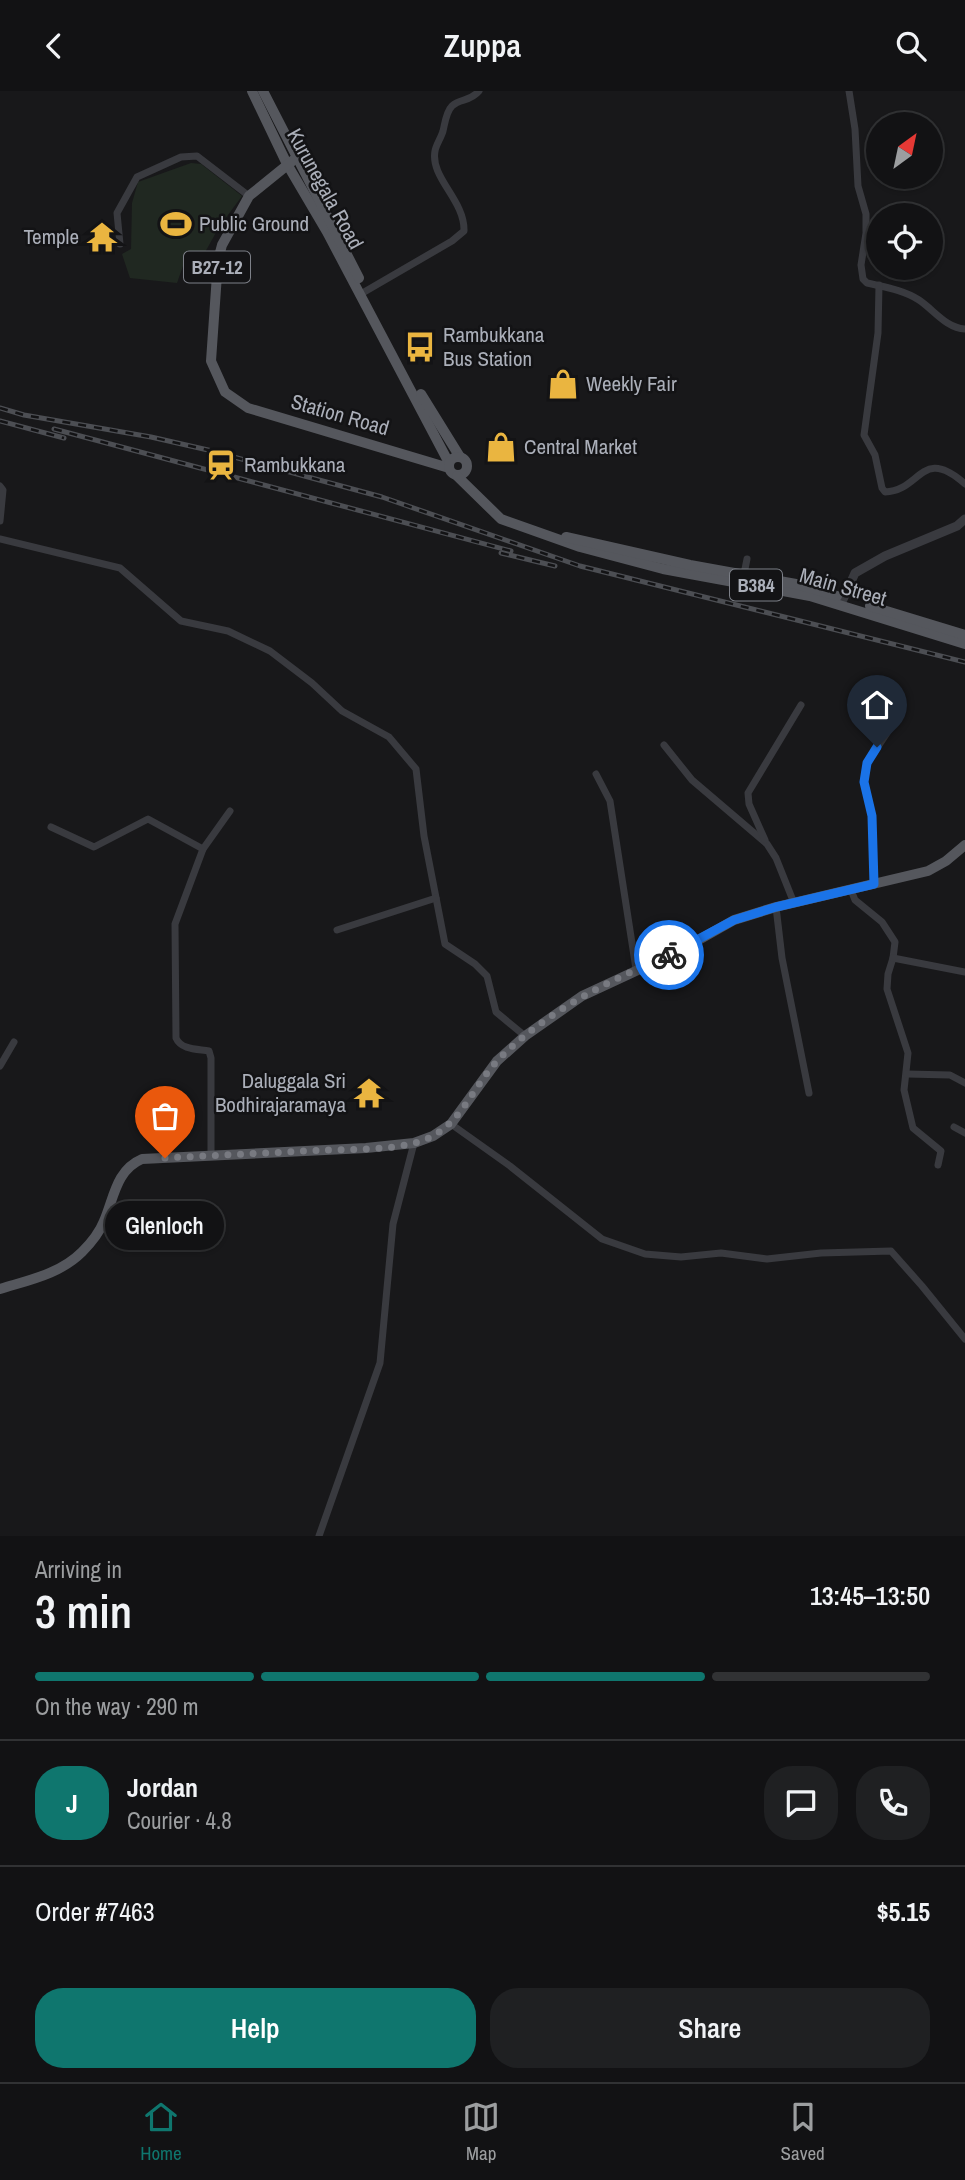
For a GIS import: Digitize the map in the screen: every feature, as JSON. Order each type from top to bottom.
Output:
[{"type":"main road","name":"Kurunegala Road","points":[[253,91],[365,299]]},
{"type":"main road","name":"Kurunegala Road","points":[[263,91],[291,161]]},
{"type":"main road","name":"B27-12","points":[[249,195],[291,161]]},
{"type":"main road","name":"Station Road","points":[[249,195],[222,245],[218,260],[211,361],[225,392],[248,408],[266,415],[452,469]]},
{"type":"main road","name":"B384","points":[[365,299],[460,457]]},
{"type":"main road","name":"Main Street","points":[[365,299],[452,469],[501,519],[580,547],[663,569],[842,601],[965,635]]},
{"type":"main road","points":[[455,457],[460,457],[466,461],[467,468],[462,475],[452,469],[455,457]]},
{"type":"main road","name":"Main Street","points":[[467,468],[478,496]]},
{"type":"main road","name":"Main Street","points":[[546,534],[581,539],[690,565],[796,584],[965,644]]},
{"type":"main road","points":[[0,1289],[57,1271],[82,1252],[103,1224],[119,1179],[131,1164],[142,1159],[366,1148],[414,1143],[433,1136],[451,1123],[497,1061],[525,1036],[582,996],[681,950],[734,920],[776,907],[928,871],[946,861],[965,845]]},
{"type":"street","points":[[365,299],[464,231],[465,219],[436,167],[435,151],[449,108],[457,102],[469,100],[479,91]]},
{"type":"street","points":[[849,91],[855,129],[858,186],[866,214],[861,265],[863,279],[867,283],[904,292],[918,299],[949,325],[965,329]]},
{"type":"street","points":[[120,244],[117,213],[137,177],[181,157],[197,156],[249,195]]},
{"type":"street","points":[[879,285],[878,333],[864,435],[875,455],[882,488],[885,492],[894,492],[929,468],[945,469],[965,484]]},
{"type":"street","points":[[0,486],[3,490],[0,521]]},
{"type":"street","points":[[842,601],[855,573],[886,556],[957,526],[965,519]]},
{"type":"street","points":[[0,538],[120,568],[181,621],[228,631],[270,651],[312,683],[342,711],[388,737],[416,769],[424,837],[445,944],[475,964],[487,976],[496,1012],[525,1036]]},
{"type":"street","points":[[744,574],[747,559]]},
{"type":"street","points":[[794,904],[776,858],[749,804],[748,793],[801,705]]},
{"type":"street","points":[[874,884],[872,816],[864,774],[867,763],[899,715]]},
{"type":"street","points":[[664,745],[692,780],[767,844]]},
{"type":"street","points":[[596,774],[610,801],[636,969]]},
{"type":"street","points":[[211,1155],[209,1051],[183,1047],[178,1044],[176,1038],[174,925],[203,849],[230,811]]},
{"type":"street","points":[[51,827],[94,847],[148,819],[203,849]]},
{"type":"street","points":[[850,890],[855,900],[882,922],[895,942],[887,989],[908,1053],[904,1090],[914,1128],[941,1151],[938,1165]]},
{"type":"street","points":[[337,930],[436,898]]},
{"type":"street","points":[[776,907],[782,958],[809,1093]]},
{"type":"street","points":[[893,958],[965,972]]},
{"type":"street","points":[[0,1066],[14,1042]]},
{"type":"street","points":[[907,1074],[950,1075],[965,1083]]},
{"type":"street","points":[[451,1123],[602,1239],[645,1254],[681,1257],[721,1253],[767,1259],[821,1253],[891,1251],[965,1339]]},
{"type":"street","points":[[954,1127],[965,1133]]},
{"type":"street","points":[[319,1536],[380,1363],[393,1224],[414,1143]]},
{"type":"shaded area","name":"Public Ground","points":[[191,163],[201,164],[242,196],[219,227],[203,256],[183,266],[177,283],[130,278],[122,254],[131,249],[132,203],[138,182]]},
{"type":"railway","points":[[0,408],[24,415],[151,437],[208,450],[382,497],[580,566],[965,662]]},
{"type":"railway","points":[[0,421],[64,438]]},
{"type":"railway","points":[[54,429],[511,551]]},
{"type":"railway","points":[[501,553],[555,566]]},
{"type":"way so far","points":[[165,1158],[366,1148],[414,1143],[433,1136],[451,1123],[497,1061],[525,1036],[582,996],[669,955]]},
{"type":"place","name":"Public Ground","points":[[176,224]]},
{"type":"place","name":"Temple","points":[[102,237]]},
{"type":"place","name":"Rambukkana Bus Station","points":[[420,347]]},
{"type":"place","name":"Weekly Fair","points":[[563,384]]},
{"type":"place","name":"Central Market","points":[[501,447]]},
{"type":"place","name":"Rambukkana","points":[[221,465]]},
{"type":"place","name":"Daluggala Sri Bodhirajaramaya","points":[[369,1093]]},
{"type":"place","name":"Glenloch","points":[[165,1158]]},
{"type":"route","points":[[669,955],[734,920],[776,907],[874,884],[872,816],[864,774],[877,747]]}]
